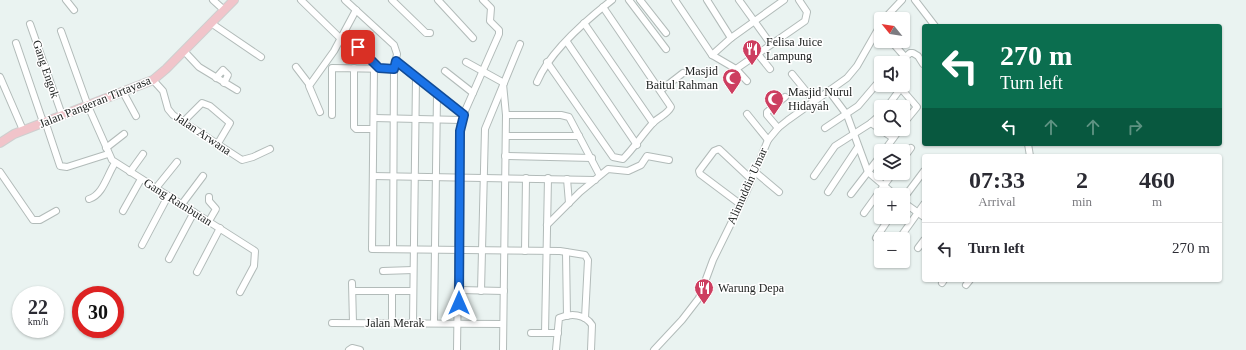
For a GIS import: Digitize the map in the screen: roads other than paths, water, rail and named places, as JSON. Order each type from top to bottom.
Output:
[{"type":"main road","name":"Jalan Pangeran Tirtayasa","points":[[0,143],[23,130],[153,80],[234,0]]},
{"type":"street","points":[[66,0],[74,10]]},
{"type":"street","points":[[213,0],[224,10]]},
{"type":"street","points":[[301,0],[340,38]]},
{"type":"street","points":[[345,0],[394,45],[397,54],[394,69],[395,118],[393,249]]},
{"type":"street","points":[[392,0],[426,33],[430,33]]},
{"type":"street","points":[[438,0],[472,38]]},
{"type":"street","points":[[457,350],[459,290],[459,177],[463,117],[473,93],[484,73],[499,34],[499,30],[490,21],[491,8],[483,0]]},
{"type":"street","points":[[537,82],[547,62],[584,23],[612,0]]},
{"type":"street","points":[[629,0],[666,49]]},
{"type":"street","points":[[640,0],[666,33]]},
{"type":"street","points":[[707,0],[731,38]]},
{"type":"street","points":[[739,0],[753,22],[770,44]]},
{"type":"street","points":[[712,55],[731,38],[784,0]]},
{"type":"street","points":[[736,69],[807,18],[807,12],[799,0]]},
{"type":"street","points":[[891,12],[902,0]]},
{"type":"street","points":[[915,0],[933,24]]},
{"type":"street","points":[[677,1],[712,55],[736,69],[747,81]]},
{"type":"street","points":[[547,62],[613,157],[623,158],[637,145],[653,123],[669,111],[671,107],[661,90],[603,7]]},
{"type":"street","points":[[309,84],[334,52],[356,10]]},
{"type":"street","points":[[211,23],[261,57]]},
{"type":"street","points":[[584,23],[653,123]]},
{"type":"street","name":"Gang Engok","points":[[30,24],[62,115]]},
{"type":"street","name":"Gang Rambutan","points":[[61,31],[88,106],[107,151],[115,163],[255,251],[254,266],[240,292]]},
{"type":"street","name":"Alimuddin Umar","points":[[654,350],[682,320],[698,298],[716,254],[768,140],[778,128],[847,78],[874,36]]},
{"type":"street","points":[[567,42],[637,145]]},
{"type":"street","points":[[16,43],[60,166],[67,167],[107,151],[124,134]]},
{"type":"street","points":[[482,291],[485,129],[520,44]]},
{"type":"street","points":[[358,47],[376,68],[373,129],[372,248],[545,251],[566,252],[587,256],[585,318]]},
{"type":"street","points":[[897,48],[904,56]]},
{"type":"street","points":[[184,51],[199,67],[237,90]]},
{"type":"street","points":[[757,53],[770,69]]},
{"type":"street","points":[[907,56],[913,53],[918,56],[922,62]]},
{"type":"street","points":[[396,61],[463,117]]},
{"type":"street","points":[[466,62],[504,84]]},
{"type":"street","points":[[296,67],[309,84],[309,89],[320,112]]},
{"type":"street","points":[[332,115],[332,68],[394,69]]},
{"type":"street","points":[[354,68],[354,127],[356,129],[373,129]]},
{"type":"street","points":[[216,78],[223,70],[228,75],[224,83]]},
{"type":"street","points":[[445,71],[473,93]]},
{"type":"street","points":[[661,90],[683,73]]},
{"type":"street","points":[[792,74],[814,101]]},
{"type":"street","points":[[0,77],[23,130]]},
{"type":"street","points":[[413,323],[416,77]]},
{"type":"street","name":"Jalan Arwana","points":[[153,80],[163,91],[171,113],[217,145],[242,160],[253,158],[270,149]]},
{"type":"street","points":[[503,350],[506,136],[504,84]]},
{"type":"street","points":[[825,128],[847,115],[864,100],[874,88]]},
{"type":"street","points":[[829,91],[847,115],[855,133],[858,147],[868,172],[887,188]]},
{"type":"street","points":[[123,92],[136,116]]},
{"type":"street","points":[[904,92],[917,107]]},
{"type":"street","points":[[434,324],[437,94]]},
{"type":"street","points":[[778,128],[767,115],[767,112],[785,97]]},
{"type":"street","points":[[183,122],[202,103],[210,106],[230,123],[217,145]]},
{"type":"street","points":[[910,115],[917,107],[922,105]]},
{"type":"street","points":[[747,114],[768,140]]},
{"type":"street","points":[[506,115],[565,115],[570,120],[592,158],[599,174]]},
{"type":"street","points":[[374,118],[437,119],[463,117]]},
{"type":"street","points":[[814,176],[834,146],[874,120]]},
{"type":"street","points":[[871,123],[893,138],[889,144]]},
{"type":"street","points":[[506,136],[579,136]]},
{"type":"street","points":[[828,192],[858,147]]},
{"type":"street","points":[[740,204],[699,173],[706,160],[717,149],[722,151],[751,179]]},
{"type":"street","points":[[130,172],[144,154]]},
{"type":"street","points":[[505,156],[592,158]]},
{"type":"street","points":[[547,225],[595,180],[599,174],[611,168],[628,171],[636,168],[647,156],[669,160]]},
{"type":"street","points":[[156,188],[177,162]]},
{"type":"street","points":[[89,199],[99,194],[106,176],[115,163]]},
{"type":"street","points":[[851,194],[874,164]]},
{"type":"street","points":[[754,171],[779,192]]},
{"type":"street","points":[[0,172],[33,220],[40,220],[56,211]]},
{"type":"street","points":[[910,190],[922,174]]},
{"type":"street","points":[[182,204],[203,176]]},
{"type":"street","points":[[373,176],[595,180]]},
{"type":"street","points":[[525,251],[526,178]]},
{"type":"street","points":[[545,333],[545,251],[548,178]]},
{"type":"street","points":[[123,211],[141,179]]},
{"type":"street","points":[[567,179],[569,203]]},
{"type":"street","points":[[864,213],[887,180]]},
{"type":"street","points":[[142,245],[168,196]]},
{"type":"street","points":[[209,197],[209,200],[216,209],[209,221]]},
{"type":"street","points":[[910,206],[922,216]]},
{"type":"street","points":[[904,232],[922,207]]},
{"type":"street","points":[[169,259],[194,212]]},
{"type":"street","points":[[197,272],[220,228]]},
{"type":"street","points":[[918,248],[922,243]]},
{"type":"street","points":[[566,252],[567,316]]},
{"type":"street","points":[[383,271],[413,270]]},
{"type":"street","points":[[352,283],[354,291],[354,323]]},
{"type":"street","points":[[459,290],[504,291]]},
{"type":"street","points":[[354,291],[413,291]]},
{"type":"street","points":[[392,291],[392,323]]},
{"type":"street","points":[[556,350],[559,318],[575,315],[585,318],[592,326],[591,350]]},
{"type":"street","name":"Jalan Merak","points":[[332,323],[503,324]]},
{"type":"street","points":[[532,333],[558,333]]},
{"type":"street","points":[[349,350],[352,348],[360,350]]},
{"type":"place","name":"Felisa Juice Lampung","points":[[752,66]]},
{"type":"place","name":"Masjid Baitul Rahman","points":[[732,95]]},
{"type":"place","name":"Masjid Nurul Hidayah","points":[[774,116]]},
{"type":"place","name":"Warung Depa","points":[[704,305]]}]
